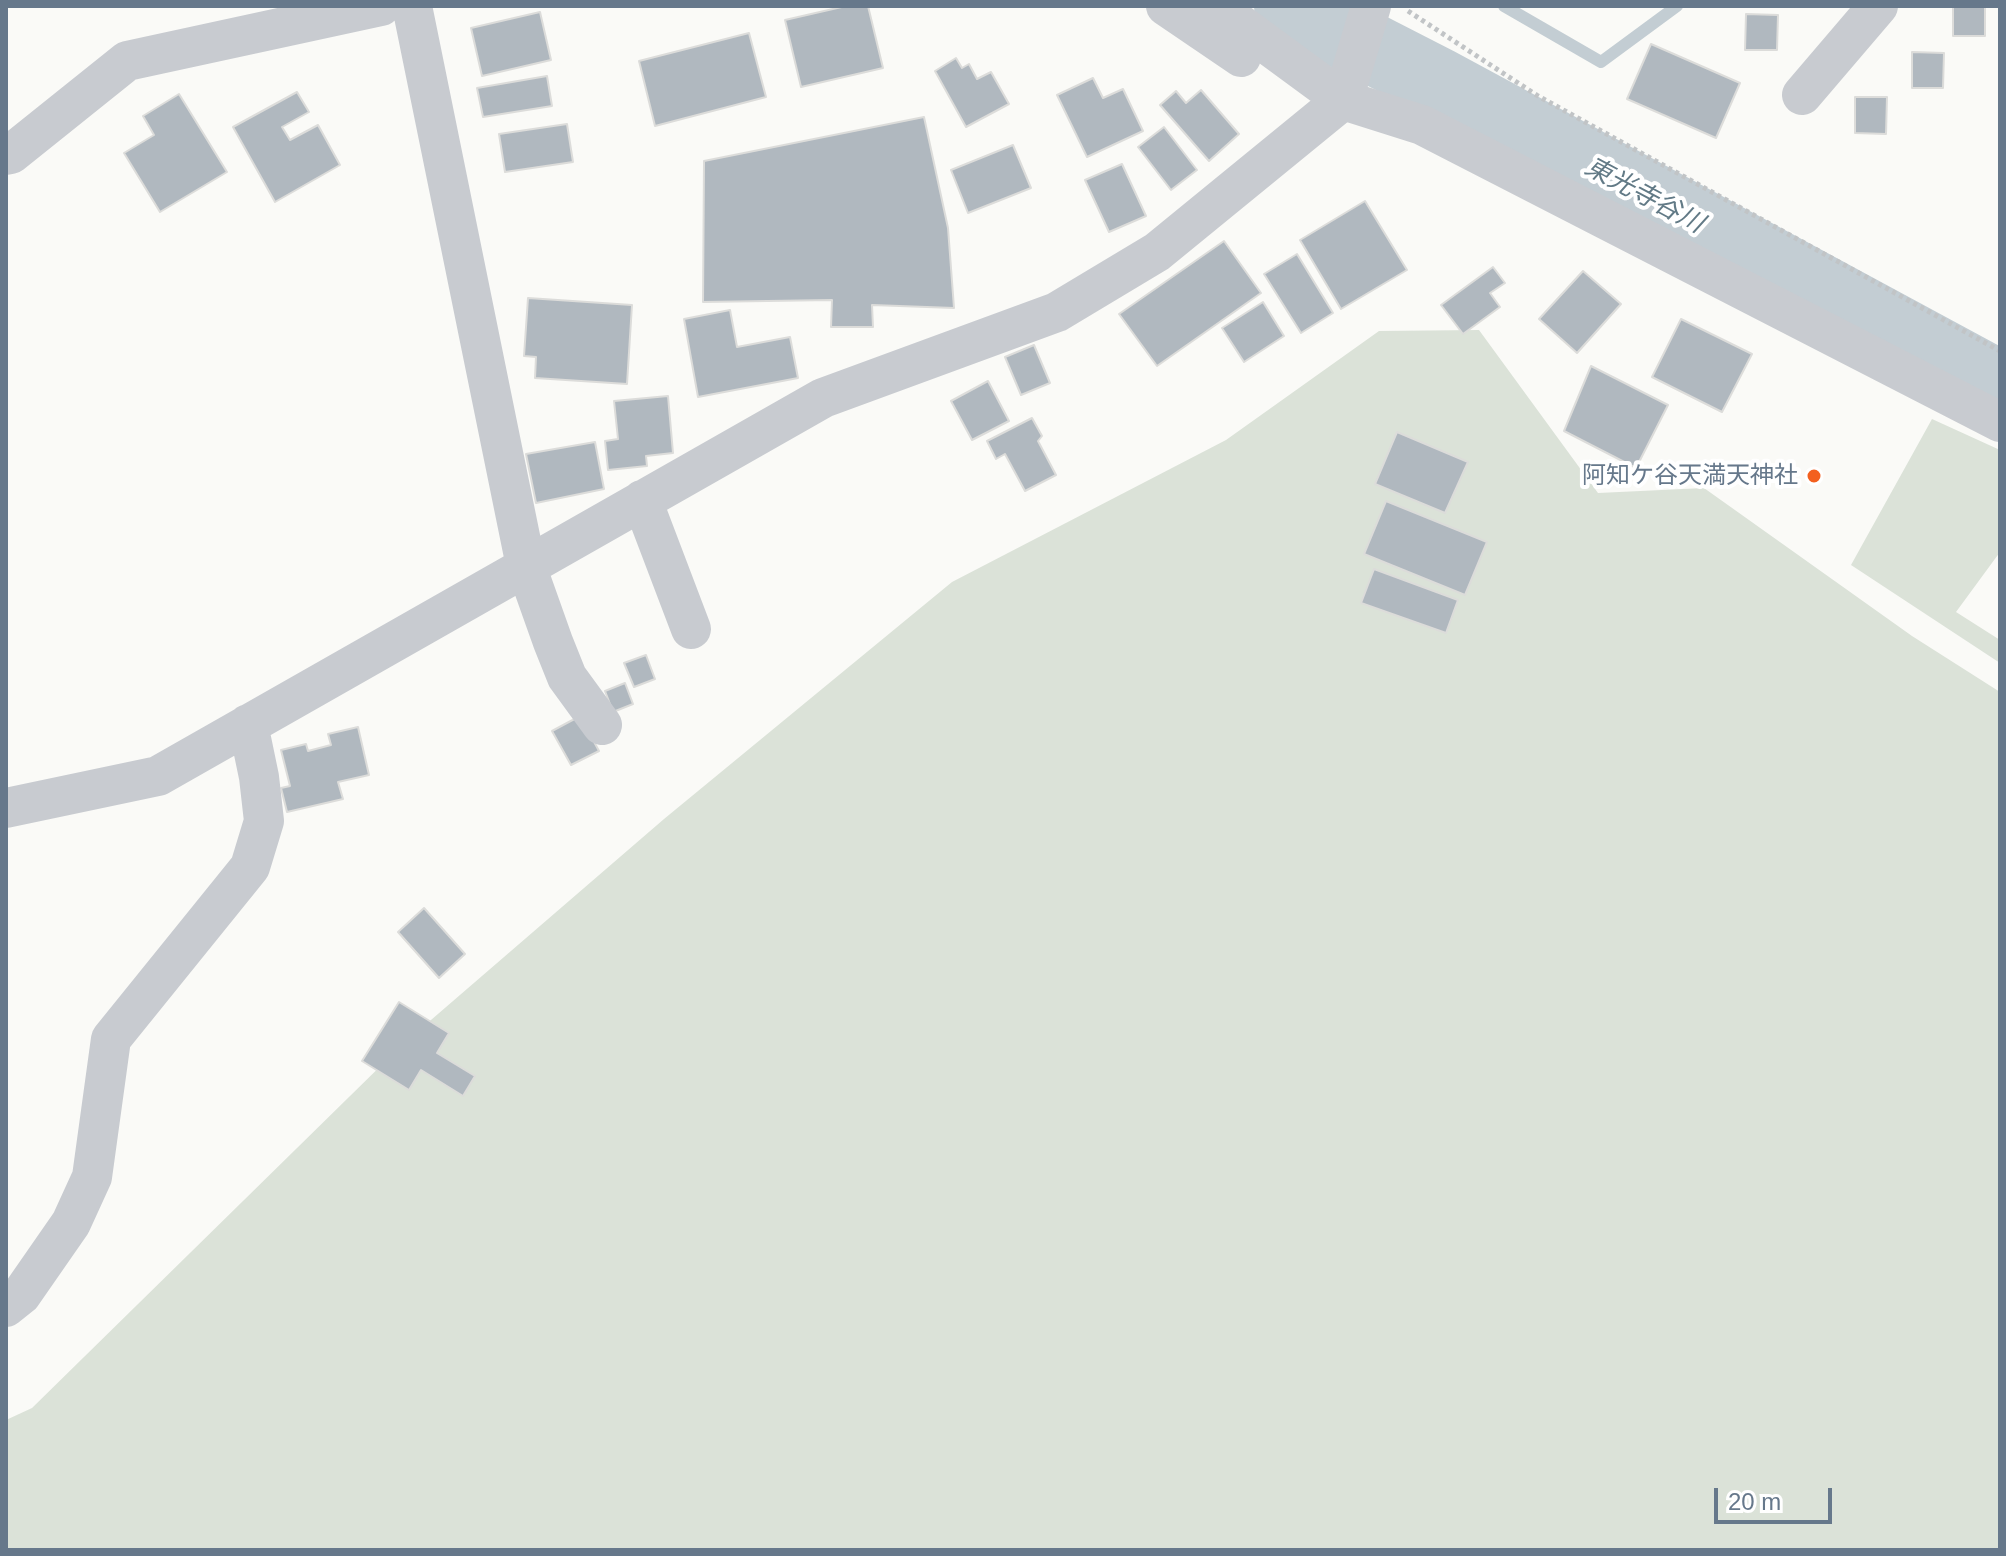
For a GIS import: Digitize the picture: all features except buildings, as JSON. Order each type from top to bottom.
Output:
[{"type":"street","points":[[6,155],[127,61],[381,6]]},
{"type":"street","points":[[412,6],[526,566],[567,677],[602,725]]},
{"type":"street","points":[[1166,6],[1264,73],[1312,77]]},
{"type":"street","points":[[1215,6],[1343,100],[1422,125],[2000,422]]},
{"type":"street","points":[[6,808],[158,776],[823,398],[1057,312],[1157,252],[1343,100],[1371,6]]},
{"type":"street","points":[[1802,95],[1878,6]]},
{"type":"street","points":[[642,500],[691,629]]},
{"type":"street","points":[[6,1307],[21,1295],[71,1223],[92,1177],[111,1039],[250,867],[264,821],[248,724]]},
{"type":"path","points":[[1400,6],[1538,96],[2000,351]]},
{"type":"shaded area","points":[[1479,330],[1598,493],[1704,488],[1912,636],[2000,692],[2000,1550],[6,1550],[6,1420],[32,1408],[402,1045],[664,819],[952,582],[1226,440],[1379,331]]},
{"type":"shaded area","points":[[1932,419],[2000,450],[2000,552],[1956,612],[2000,640],[2000,663],[1851,565]]},
{"type":"waterway","name":"東光寺谷川","points":[[1289,6],[1439,83],[2000,386]]},
{"type":"waterway","points":[[1504,6],[1601,62],[1677,6]]},
{"type":"waterway","points":[[1320,24],[1360,12]]},
{"type":"place","name":"阿知ケ谷天満天神社","points":[[1814,476]]}]
